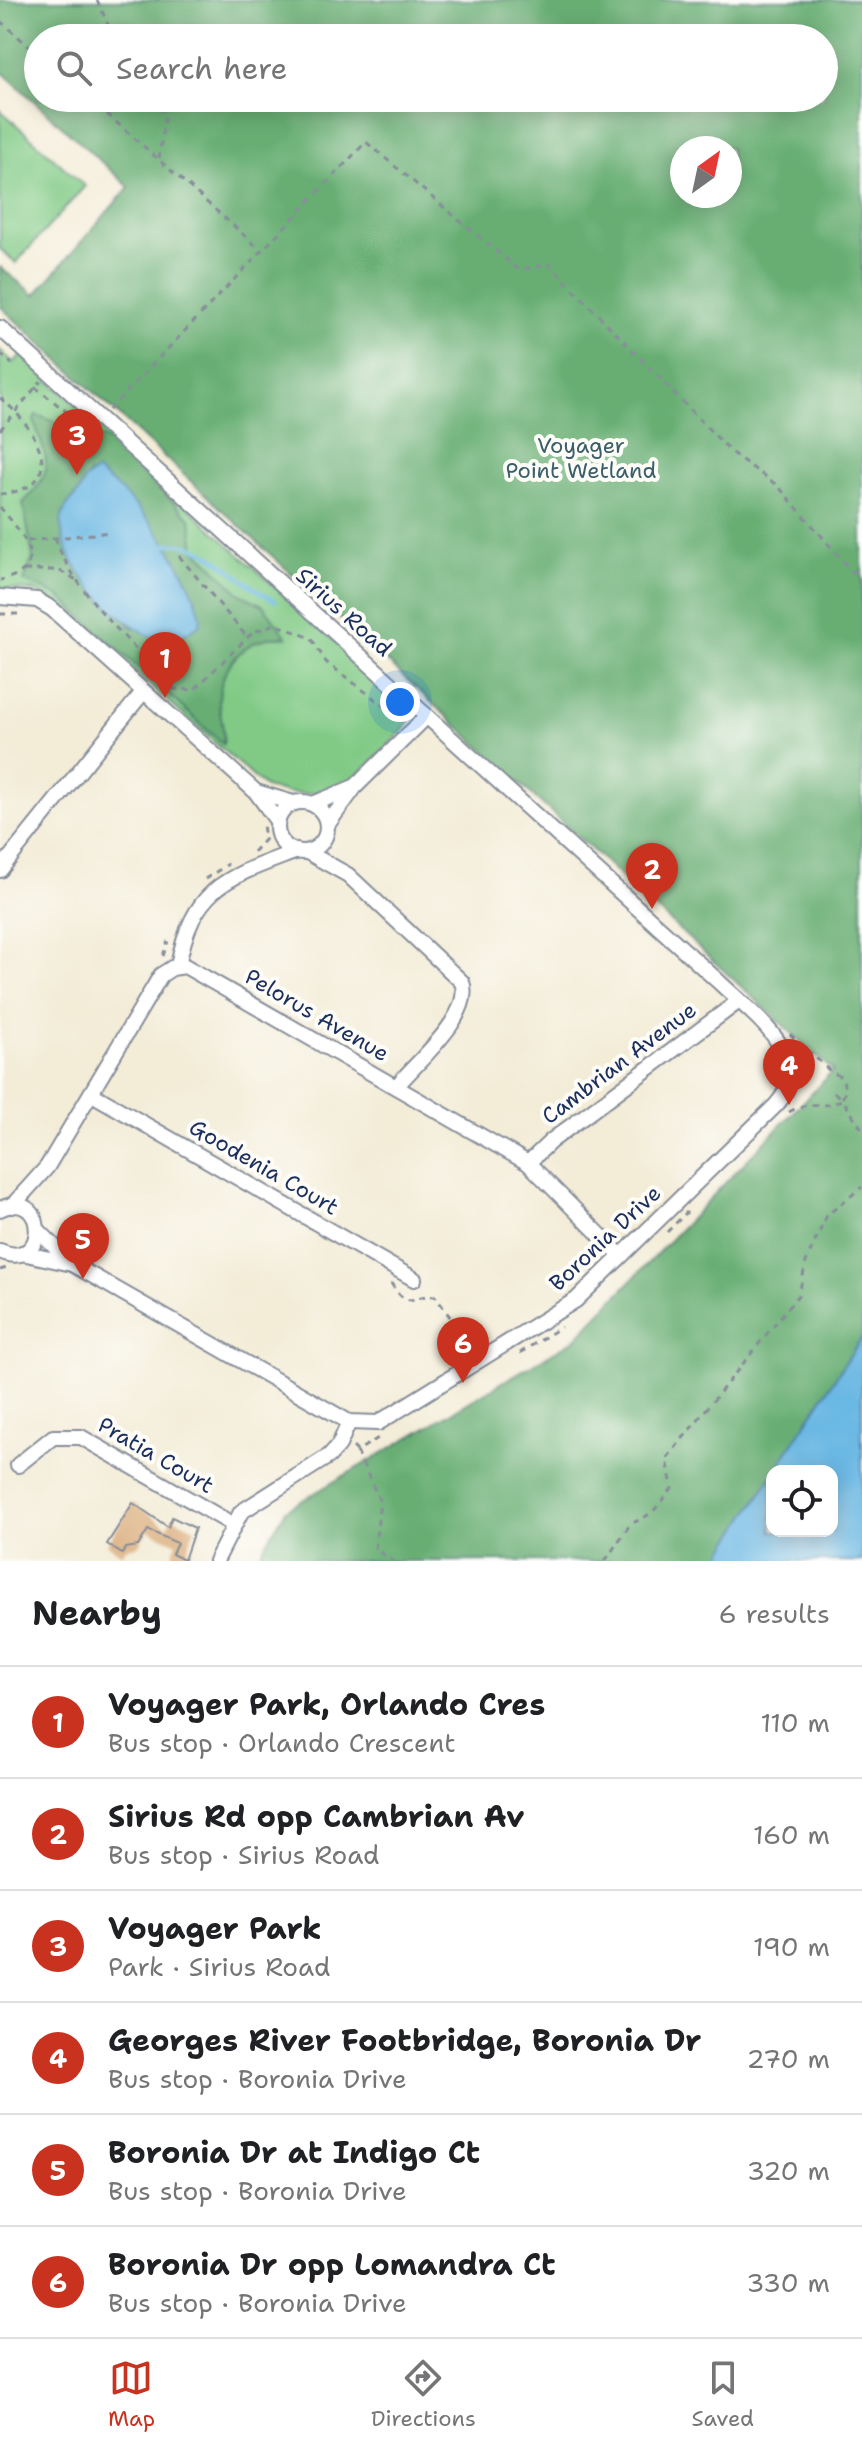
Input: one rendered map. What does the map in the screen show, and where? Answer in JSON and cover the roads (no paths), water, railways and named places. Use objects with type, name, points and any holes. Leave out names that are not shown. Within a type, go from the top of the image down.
[{"type":"street","name":"Sirius Road","points":[[0,328],[49,372],[92,421],[426,717],[739,1001],[782,1046],[791,1064]]},
{"type":"street","points":[[0,597],[45,604],[256,792],[286,846],[348,875],[457,974],[464,989],[458,1015],[396,1087]]},
{"type":"street","points":[[0,870],[143,692]]},
{"type":"street","points":[[10,1257],[32,1246],[37,1192],[47,1167],[161,975],[178,966],[183,941],[213,890],[226,879],[260,864],[302,852],[326,831],[355,787],[426,717]]},
{"type":"street","points":[[256,792],[293,803],[313,804],[355,787]]},
{"type":"street","points":[[260,864],[278,829],[282,811],[293,803]]},
{"type":"street","points":[[313,804],[321,811],[326,831],[348,875]]},
{"type":"street","name":"Pelorus Avenue","points":[[178,966],[193,969],[528,1163],[621,1256]]},
{"type":"street","name":"Cambrian Avenue","points":[[528,1163],[551,1141],[739,1001]]},
{"type":"street","name":"Boronia Drive","points":[[349,1422],[369,1425],[387,1419],[569,1305],[783,1097],[791,1082],[791,1064]]},
{"type":"street","name":"Goodenia Court","points":[[92,1094],[414,1279]]},
{"type":"street","points":[[4,1208],[47,1167]]},
{"type":"street","points":[[4,1208],[23,1207],[72,1264],[349,1422],[343,1437],[329,1456],[245,1508],[232,1524],[216,1561]]},
{"type":"street","points":[[10,1257],[72,1264]]},
{"type":"street","name":"Pratia Court","points":[[18,1465],[53,1437],[81,1437],[232,1524]]},
{"type":"water","points":[[96,471],[145,516],[185,575],[201,617],[200,624],[180,637],[164,642],[130,623],[95,592],[69,555],[63,536],[62,517],[84,480]]},
{"type":"water","points":[[862,1337],[862,1561],[717,1561],[766,1485],[766,1537],[838,1537],[838,1465],[779,1465]]},
{"type":"waterway","points":[[164,545],[194,547],[276,601]]},
{"type":"place","name":"Voyager Park","points":[[77,475]]},
{"type":"place","name":"Voyager Park, Orlando Cres","points":[[165,698]]},
{"type":"place","name":"Sirius Rd opp Cambrian Av","points":[[652,909]]},
{"type":"place","name":"Georges River Footbridge, Boronia Dr","points":[[789,1105]]},
{"type":"place","name":"Boronia Dr at Indigo Ct","points":[[83,1279]]},
{"type":"place","name":"Boronia Dr opp Lomandra Ct","points":[[463,1383]]},
{"type":"park label","name":"Voyager Point Wetland","points":[[581,458]]}]
